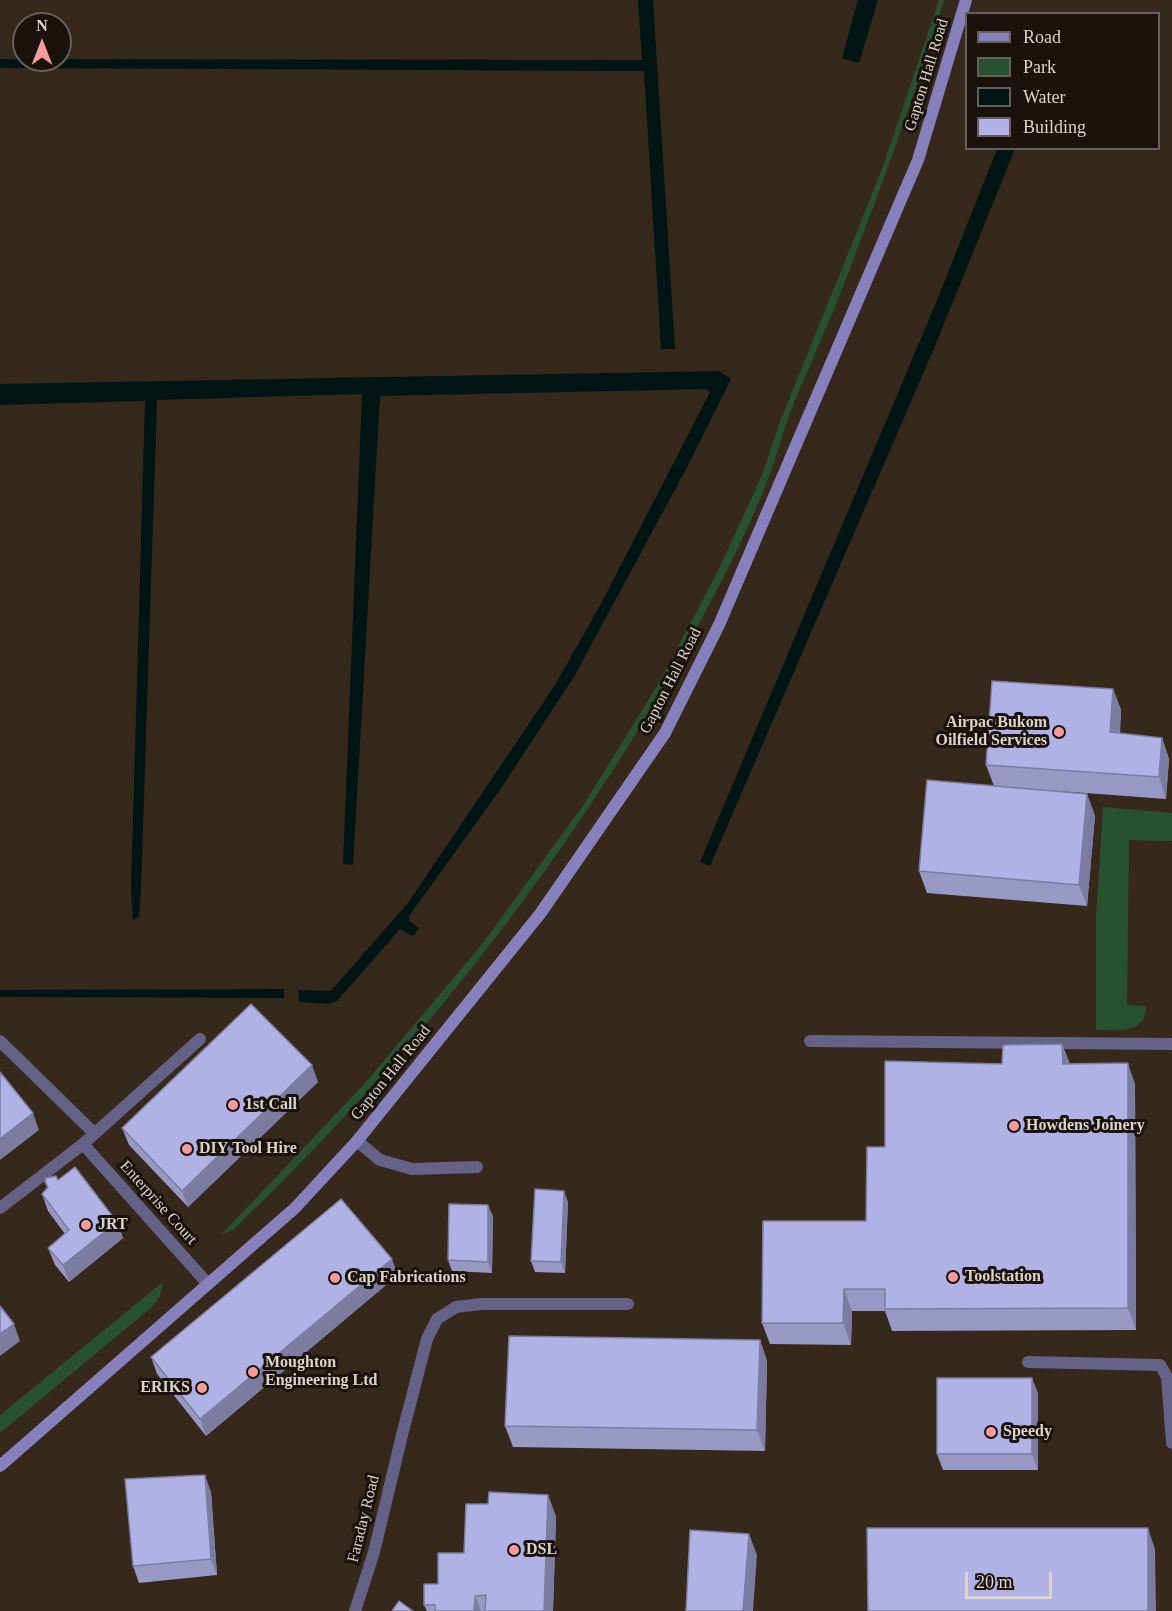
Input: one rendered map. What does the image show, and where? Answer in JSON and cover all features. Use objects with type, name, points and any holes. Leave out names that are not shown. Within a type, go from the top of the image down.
[{"type":"street","name":"Gapton Hall Road","points":[[0,1466],[295,1208],[357,1141],[540,914],[665,733],[719,625],[918,159],[966,0]]},
{"type":"street","points":[[0,1208],[83,1144],[200,1039]]},
{"type":"street","points":[[0,1041],[94,1133]]},
{"type":"street","points":[[810,1041],[1172,1044]]},
{"type":"street","points":[[357,1141],[380,1160],[412,1169],[477,1167]]},
{"type":"street","name":"Enterprise Court","points":[[83,1144],[208,1284]]},
{"type":"street","name":"Faraday Road","points":[[355,1611],[374,1552],[427,1339],[437,1319],[456,1307],[481,1304],[628,1304]]},
{"type":"street","points":[[1028,1362],[1160,1365],[1167,1377],[1172,1443]]},
{"type":"green space","points":[[939,0],[944,0],[898,140],[839,296],[790,413],[762,495],[713,597],[645,718],[595,798],[542,875],[426,1024],[365,1095],[300,1163],[234,1229],[221,1235],[366,1082],[483,943],[584,804],[657,686],[717,573],[762,475],[781,419],[881,172]]},
{"type":"green space","points":[[1103,807],[1172,813],[1172,841],[1129,840],[1127,1005],[1146,1006],[1141,1022],[1129,1029],[1121,1030],[1096,1030],[1096,917]]},
{"type":"green space","points":[[163,1282],[160,1296],[152,1307],[0,1433],[0,1415]]},
{"type":"water","points":[[638,0],[653,0],[675,349],[661,349],[644,71],[72,68],[72,59],[642,60]]},
{"type":"water","points":[[858,0],[878,0],[859,63],[842,58]]},
{"type":"water","points":[[0,59],[12,59],[12,68],[0,68]]},
{"type":"water","points":[[997,150],[1015,150],[935,346],[710,866],[700,862],[938,298]]},
{"type":"water","points":[[719,371],[731,379],[686,469],[575,675],[502,787],[409,916],[409,921],[419,928],[413,936],[400,929],[337,1001],[328,1004],[299,1002],[298,990],[331,991],[408,903],[555,685],[602,602],[710,392],[706,389],[380,396],[353,865],[343,864],[362,394],[157,400],[141,889],[139,917],[133,920],[131,889],[145,401],[0,405],[0,384]]},
{"type":"water","points":[[284,989],[284,998],[0,997],[0,990]]},
{"type":"building","name":"Airpac Bukom Oilfield Services","points":[[992,681],[1113,689],[1110,732],[1162,738],[1159,777],[986,765]]},
{"type":"building","points":[[927,780],[1087,794],[1079,885],[919,871]]},
{"type":"building","points":[[251,1004],[312,1065],[182,1191],[122,1128]]},
{"type":"building","points":[[1062,1044],[1063,1064],[1128,1063],[1128,1308],[885,1309],[885,1289],[844,1289],[843,1323],[762,1323],[763,1221],[866,1221],[867,1147],[885,1147],[885,1061],[1002,1064],[1003,1045]]},
{"type":"building","points":[[0,1072],[33,1113],[0,1139]]},
{"type":"building","name":"JRT","points":[[75,1167],[117,1222],[63,1265],[48,1248],[69,1230],[42,1194],[48,1187],[45,1182],[46,1178],[56,1176],[58,1180]]},
{"type":"building","points":[[535,1189],[564,1191],[561,1262],[531,1261]]},
{"type":"building","points":[[341,1199],[392,1259],[200,1419],[151,1357]]},
{"type":"building","points":[[449,1204],[488,1205],[488,1262],[448,1260]]},
{"type":"building","points":[[0,1306],[14,1324],[0,1334]]},
{"type":"building","points":[[509,1336],[760,1340],[757,1430],[505,1426]]},
{"type":"building","name":"Speedy","points":[[937,1378],[1032,1378],[1032,1454],[937,1454]]},
{"type":"building","points":[[205,1475],[211,1559],[133,1566],[125,1479]]},
{"type":"building","name":"DSL","points":[[489,1492],[548,1495],[544,1611],[485,1611],[486,1595],[475,1596],[474,1611],[435,1611],[435,1605],[424,1605],[424,1584],[438,1584],[438,1553],[464,1553],[466,1504],[488,1504]]},
{"type":"building","points":[[867,1528],[1148,1528],[1148,1611],[868,1611]]},
{"type":"building","points":[[690,1530],[749,1534],[743,1611],[686,1611]]},
{"type":"building","points":[[399,1601],[413,1611],[392,1611]]},
{"type":"place","name":"Airpac Bukom Oilfield Services","points":[[1059,732]]},
{"type":"place","name":"1st Call","points":[[233,1105]]},
{"type":"place","name":"Howdens Joinery","points":[[1014,1126]]},
{"type":"place","name":"DIY Tool Hire","points":[[187,1149]]},
{"type":"place","name":"JRT","points":[[86,1225]]},
{"type":"place","name":"Toolstation","points":[[953,1277]]},
{"type":"place","name":"Cap Fabrications","points":[[335,1278]]},
{"type":"place","name":"Moughton Engineering Ltd","points":[[253,1372]]},
{"type":"place","name":"ERIKS","points":[[202,1388]]},
{"type":"place","name":"Speedy","points":[[991,1432]]},
{"type":"place","name":"DSL","points":[[514,1550]]}]
